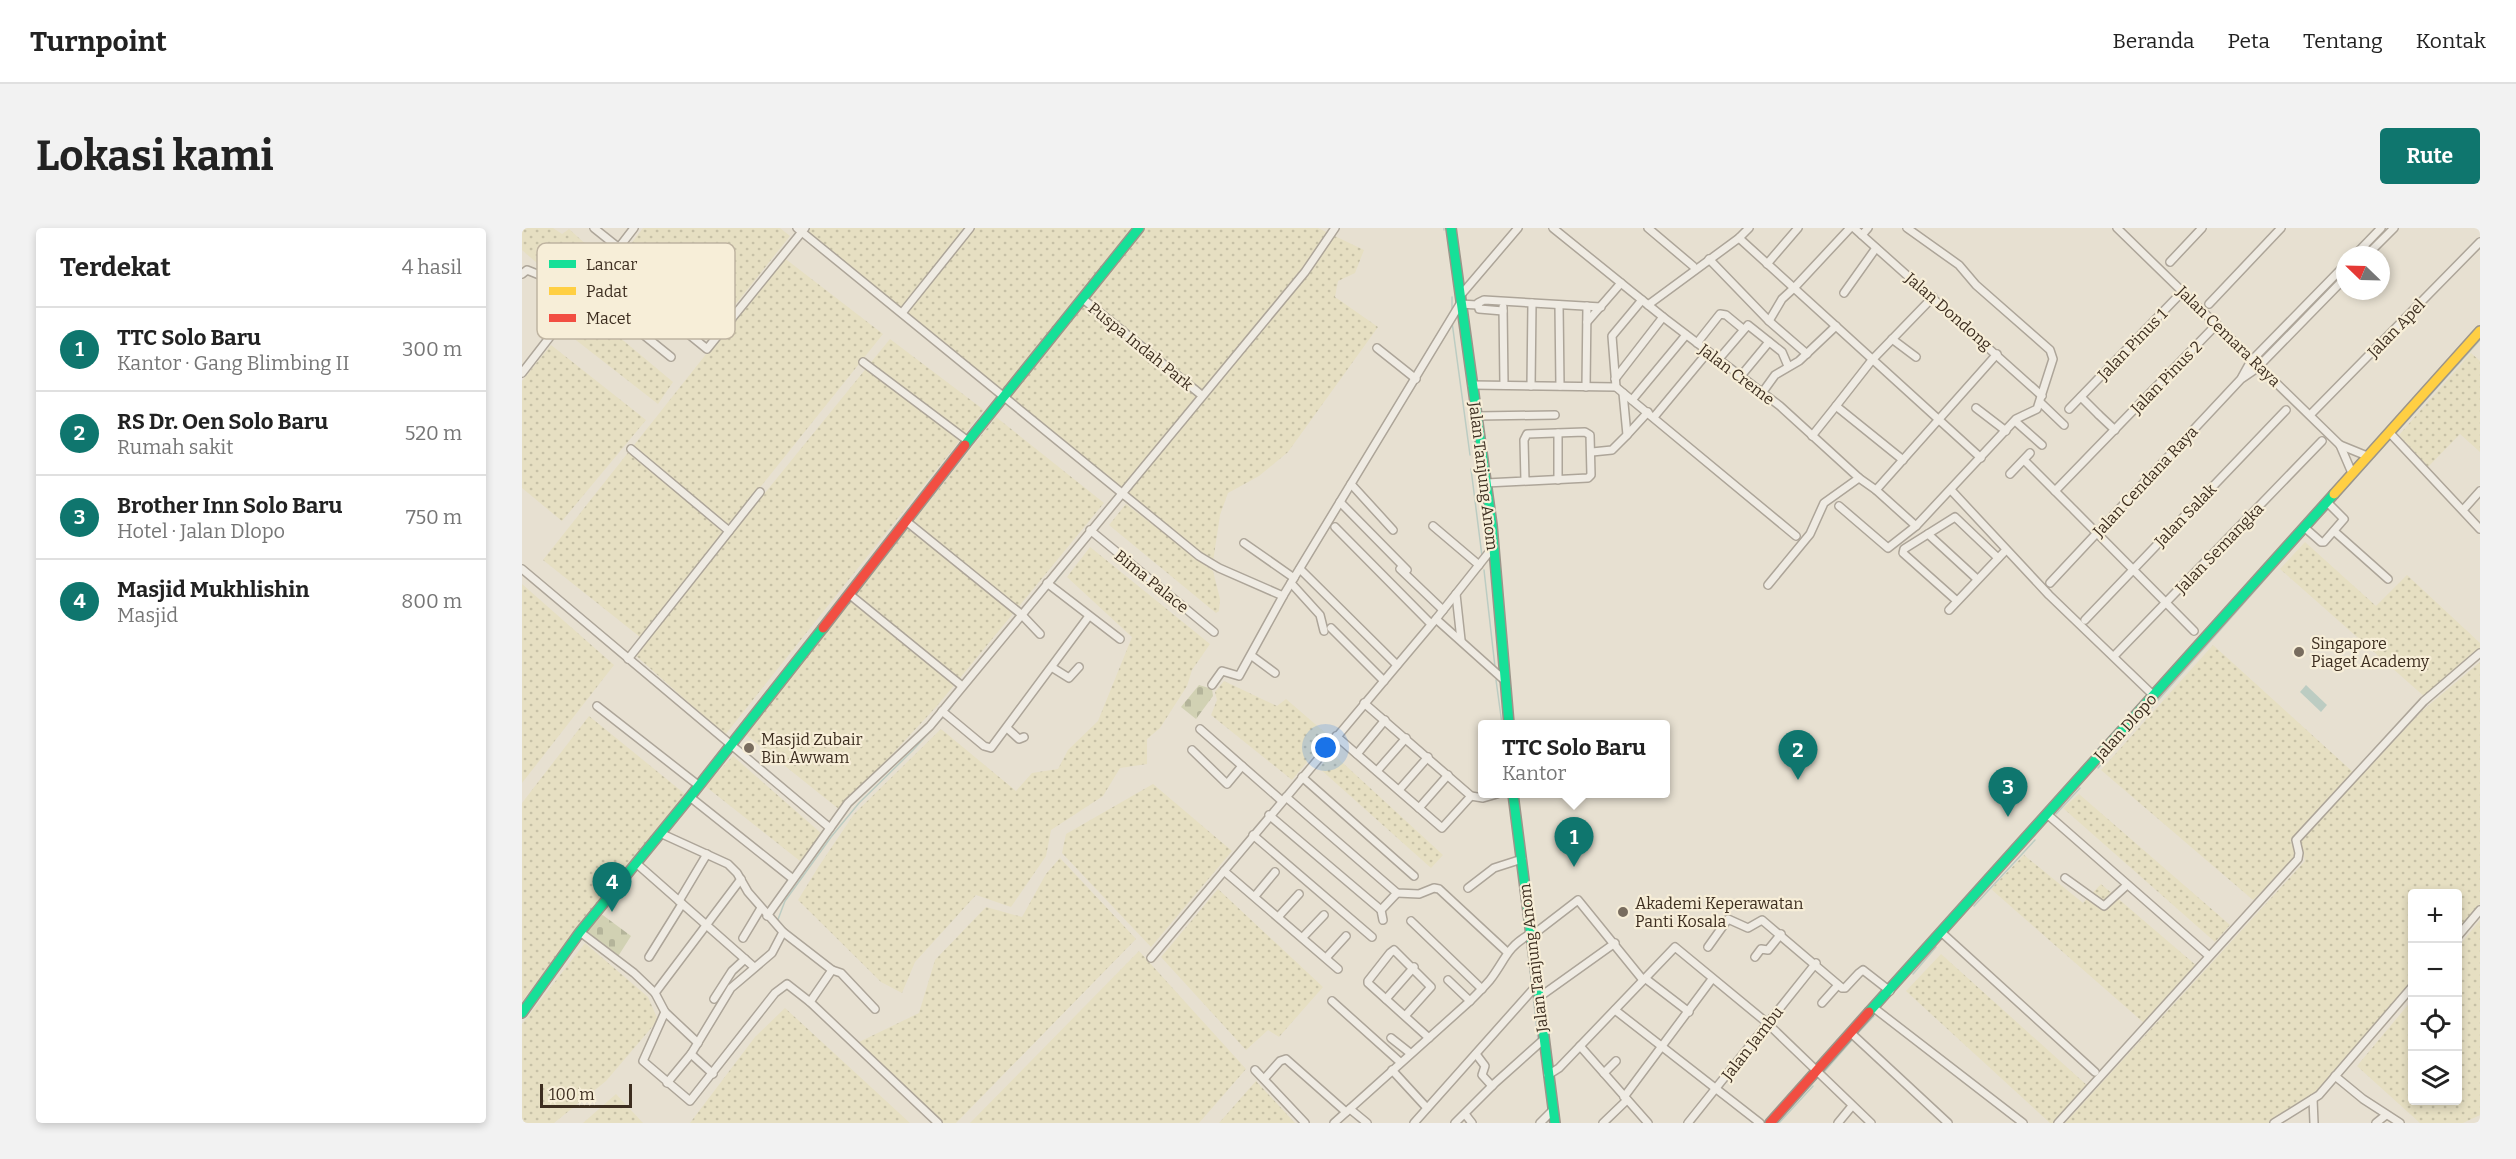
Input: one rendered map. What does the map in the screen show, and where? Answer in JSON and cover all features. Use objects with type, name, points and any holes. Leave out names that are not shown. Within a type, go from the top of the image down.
[{"type":"street","points":[[594,228],[613,243]]},
{"type":"street","points":[[622,243],[633,228]]},
{"type":"street","points":[[522,1013],[580,932],[690,797],[968,441],[1139,228]]},
{"type":"street","points":[[767,915],[848,803],[945,713],[962,686],[1305,272],[1335,228]]},
{"type":"street","name":"Jalan Tanjung Anom","points":[[1451,228],[1494,546],[1503,679],[1508,720]]},
{"type":"street","points":[[1212,685],[1222,671],[1239,676],[1292,580],[1416,379],[1460,300],[1518,228]]},
{"type":"street","name":"Jalan Creme","points":[[1553,228],[1663,317],[1780,406],[1916,526]]},
{"type":"street","points":[[1648,228],[1693,266]]},
{"type":"street","points":[[1749,228],[1710,259],[1645,302],[1612,336],[1615,383],[1623,393],[1796,536]]},
{"type":"street","points":[[1767,264],[1798,228]]},
{"type":"street","points":[[1769,321],[1782,299],[1852,228]]},
{"type":"street","name":"Jalan Dondong","points":[[1852,228],[1997,354],[2064,425]]},
{"type":"street","points":[[1862,235],[1868,228]]},
{"type":"street","points":[[1839,506],[1888,548],[1916,526],[1952,490],[2015,421],[2035,411],[2041,399],[2053,356],[2050,350],[1976,285],[1959,265],[1907,228]]},
{"type":"street","name":"Jalan Cemara Raya","points":[[2117,228],[2340,445]]},
{"type":"street","points":[[2170,262],[2202,228]]},
{"type":"street","points":[[2209,304],[2281,228]]},
{"type":"street","points":[[2364,246],[2381,228]]},
{"type":"street","points":[[2376,246],[2394,228]]},
{"type":"street","points":[[735,313],[801,229],[1120,493],[1208,562],[1283,596]]},
{"type":"street","points":[[902,313],[965,230]]},
{"type":"street","points":[[1739,238],[1981,458]]},
{"type":"street","name":"Jalan Apel","points":[[2312,413],[2480,242]]},
{"type":"street","points":[[1844,293],[1876,248]]},
{"type":"street","points":[[1710,259],[1769,321],[1807,354]]},
{"type":"street","name":"Jalan Cendana Raya","points":[[2241,379],[2253,358],[2336,274]]},
{"type":"street","points":[[1587,322],[1621,283]]},
{"type":"street","name":"Jalan Cendana Raya","points":[[2050,583],[2241,379],[2260,365],[2336,287]]},
{"type":"street","name":"Jalan Pinus 1","points":[[2069,409],[2183,291]]},
{"type":"street","points":[[1812,436],[1872,360],[1933,297]]},
{"type":"street","name":"Puspa Indah Park","points":[[1083,299],[1199,393]]},
{"type":"street","points":[[1460,300],[1477,305],[1483,310],[1503,311]]},
{"type":"street","points":[[1477,305],[1481,300],[1601,307]]},
{"type":"street","points":[[1502,301],[1504,385]]},
{"type":"street","points":[[1531,386],[1532,303]]},
{"type":"street","points":[[1559,305],[1560,386]]},
{"type":"street","points":[[1586,387],[1587,306]]},
{"type":"street","points":[[1697,343],[1720,314],[1726,315],[1743,329]]},
{"type":"street","points":[[1472,385],[1586,387],[1615,383],[1663,317]]},
{"type":"street","name":"Jalan Pinus 2","points":[[2055,491],[2217,324]]},
{"type":"street","points":[[1718,360],[1743,329],[1750,325],[1782,352],[1788,366]]},
{"type":"street","points":[[1762,393],[1775,375],[1807,354],[1836,326]]},
{"type":"street","name":"Jalan Dlopo","points":[[1770,1123],[1817,1069],[1854,1036],[1874,1008],[1941,932],[2049,817],[2153,695],[2330,505],[2352,473],[2392,434],[2480,331]]},
{"type":"street","points":[[1632,400],[1686,335]]},
{"type":"street","points":[[522,373],[549,339]]},
{"type":"street","points":[[649,339],[671,357]]},
{"type":"street","points":[[695,339],[707,349],[715,339]]},
{"type":"street","points":[[1892,339],[1916,357]]},
{"type":"street","points":[[1740,377],[1769,342]]},
{"type":"street","points":[[1377,348],[1416,379]]},
{"type":"street","points":[[1592,452],[1612,450],[1651,415],[1708,351]]},
{"type":"street","points":[[1876,490],[1997,354]]},
{"type":"street","points":[[863,362],[968,441]]},
{"type":"street","points":[[1623,393],[1627,435]]},
{"type":"street","points":[[2081,397],[2115,430]]},
{"type":"street","points":[[1836,406],[1903,460]]},
{"type":"street","points":[[1976,408],[2006,431]]},
{"type":"street","name":"Jalan Salak","points":[[2085,620],[2286,410]]},
{"type":"street","points":[[1477,416],[1555,415]]},
{"type":"street","points":[[2015,421],[2042,445]]},
{"type":"street","points":[[1486,483],[1558,480],[1590,477],[1591,437],[1588,433],[1530,434],[1524,440],[1525,481]]},
{"type":"street","points":[[1558,434],[1558,480]]},
{"type":"street","points":[[2392,434],[2480,529]]},
{"type":"street","name":"Jalan Semangka","points":[[2116,654],[2322,441]]},
{"type":"street","points":[[2340,445],[2367,456]]},
{"type":"street","points":[[2340,445],[2352,473]]},
{"type":"street","points":[[631,449],[729,531]]},
{"type":"street","points":[[2010,474],[2030,453]]},
{"type":"street","points":[[2024,460],[2194,631]]},
{"type":"street","points":[[1768,585],[1810,534],[1824,503],[1859,478]]},
{"type":"street","points":[[1350,484],[1393,530]]},
{"type":"street","points":[[1952,490],[2006,550],[2153,695]]},
{"type":"street","points":[[2463,510],[2480,491]]},
{"type":"street","points":[[628,659],[760,492]]},
{"type":"street","points":[[1340,502],[1443,610]]},
{"type":"street","points":[[2307,530],[2322,542],[2334,531],[2344,519],[2330,505]]},
{"type":"street","points":[[1957,601],[1903,552],[1952,517],[1998,558]]},
{"type":"street","points":[[906,521],[1021,614],[1040,634]]},
{"type":"street","points":[[1433,526],[1479,565]]},
{"type":"street","points":[[1335,527],[1434,621],[1461,640],[1503,679]]},
{"type":"street","name":"Bima Palace","points":[[1090,530],[1214,632]]},
{"type":"street","points":[[2334,531],[2388,579]]},
{"type":"street","points":[[1928,534],[1977,579]]},
{"type":"street","points":[[1244,543],[1292,580],[1320,615],[1327,629],[1384,681]]},
{"type":"street","points":[[1151,958],[1434,621],[1494,546]]},
{"type":"street","points":[[1949,610],[2006,550]]},
{"type":"street","points":[[522,569],[830,828]]},
{"type":"street","points":[[1300,569],[1397,665]]},
{"type":"street","points":[[1047,583],[1120,639]]},
{"type":"street","points":[[849,594],[962,686]]},
{"type":"street","points":[[1456,594],[1461,640]]},
{"type":"street","points":[[945,713],[989,749],[992,747],[1053,668],[1089,616]]},
{"type":"street","points":[[2058,1123],[2298,859],[2300,853],[2296,843],[2298,837],[2424,701],[2480,653]]},
{"type":"street","points":[[1252,656],[1275,673]]},
{"type":"street","points":[[1053,668],[1069,678],[1079,667]]},
{"type":"street","points":[[1364,703],[1472,796],[1478,797]]},
{"type":"street","points":[[597,706],[699,785]]},
{"type":"street","points":[[1356,754],[1385,720]]},
{"type":"street","points":[[1007,728],[1019,739],[1024,736]]},
{"type":"street","points":[[1200,729],[1397,893],[1419,894],[1434,888],[1439,890],[1507,952]]},
{"type":"street","points":[[1336,736],[1443,829],[1472,796]]},
{"type":"street","points":[[1377,771],[1406,738]]},
{"type":"street","points":[[1192,750],[1227,784],[1242,766]]},
{"type":"street","points":[[1399,790],[1428,757]]},
{"type":"street","points":[[1419,808],[1448,775]]},
{"type":"street","points":[[1302,777],[1414,876]]},
{"type":"street","points":[[690,797],[793,879]]},
{"type":"street","name":"Jalan Tanjung Anom","points":[[1514,798],[1555,1123]]},
{"type":"street","points":[[1269,815],[1381,910],[1383,920]]},
{"type":"street","points":[[2049,817],[2208,956]]},
{"type":"street","points":[[660,832],[676,842],[728,864],[741,879],[748,892],[783,932],[832,970],[841,974],[875,1009]]},
{"type":"street","points":[[1253,835],[1372,937]]},
{"type":"street","points":[[650,957],[706,854]]},
{"type":"street","points":[[1468,888],[1494,868],[1522,859]]},
{"type":"street","points":[[636,863],[754,967]]},
{"type":"street","points":[[1224,871],[1338,969]]},
{"type":"street","points":[[1255,896],[1275,872]]},
{"type":"street","points":[[2065,878],[2104,906],[2127,885]]},
{"type":"street","points":[[656,993],[741,879]]},
{"type":"street","points":[[1381,910],[1397,893]]},
{"type":"street","points":[[1279,916],[1299,894]]},
{"type":"street","points":[[1334,1123],[1482,989],[1514,944],[1530,936],[1578,900],[1645,979],[1689,1012]]},
{"type":"street","points":[[743,938],[761,908]]},
{"type":"street","points":[[2462,930],[2480,910]]},
{"type":"street","points":[[1303,937],[1324,915]]},
{"type":"street","points":[[1708,947],[1730,919],[1748,928],[1762,920],[1838,985],[1845,988],[1863,970],[1890,991]]},
{"type":"street","points":[[1411,921],[1482,989]]},
{"type":"street","points":[[580,932],[656,993],[665,1012],[698,1043]]},
{"type":"street","points":[[667,1083],[691,1054],[731,988],[772,953],[783,932]]},
{"type":"street","points":[[1941,932],[2095,1072]]},
{"type":"street","points":[[1755,957],[1761,949],[1768,950],[1781,934]]},
{"type":"street","points":[[1326,958],[1346,936]]},
{"type":"street","points":[[1538,998],[1615,943]]},
{"type":"street","points":[[1548,1075],[1559,1068],[1675,947],[1766,1022],[1871,1123]]},
{"type":"street","points":[[1405,1016],[1431,989],[1414,967],[1396,951],[1390,953],[1368,980],[1386,999],[1429,1038]]},
{"type":"street","points":[[714,999],[732,971],[745,959]]},
{"type":"street","name":"Jalan Jambu","points":[[1688,1123],[1815,963]]},
{"type":"street","points":[[1386,999],[1414,967]]},
{"type":"street","points":[[810,1002],[832,970]]},
{"type":"street","points":[[1603,1123],[1626,1099],[1712,979]]},
{"type":"street","points":[[1448,980],[1470,1000]]},
{"type":"street","points":[[665,1012],[642,1060],[645,1065],[691,1101],[783,986],[790,985],[938,1123]]},
{"type":"street","points":[[1822,1003],[1838,985]]},
{"type":"street","points":[[1414,1123],[1536,986]]},
{"type":"street","points":[[2274,1123],[2313,1099],[2408,992]]},
{"type":"street","points":[[1332,1001],[1400,1062]]},
{"type":"street","points":[[1874,1008],[2023,1123]]},
{"type":"street","points":[[1615,1010],[1760,1123]]},
{"type":"street","points":[[1854,1036],[1948,1123]]},
{"type":"street","points":[[1391,1038],[1410,1053]]},
{"type":"street","points":[[1455,1123],[1543,1040]]},
{"type":"street","points":[[1580,1046],[1648,1123]]},
{"type":"street","points":[[691,1054],[713,1074]]},
{"type":"street","points":[[1476,1054],[1485,1065],[1482,1075],[1492,1086]]},
{"type":"street","points":[[1264,1079],[1280,1061],[1286,1059],[1367,1123]]},
{"type":"street","points":[[1604,1073],[1616,1061]]},
{"type":"street","points":[[1255,1070],[1305,1123]]},
{"type":"street","points":[[1392,1070],[1427,1108]]},
{"type":"street","points":[[2335,1076],[2400,1123]]},
{"type":"street","points":[[1809,1079],[1828,1084]]},
{"type":"street","points":[[2313,1099],[2314,1123]]},
{"type":"street","points":[[1838,1123],[1852,1106]]},
{"type":"street","points":[[1540,1123],[1553,1110]]},
{"type":"street","points":[[1465,1114],[1472,1123]]},
{"type":"street","points":[[2376,1123],[2386,1115]]},
{"type":"shaded area","points":[[522,228],[553,228],[562,234],[569,229],[584,243],[537,243],[537,263],[522,250]]},
{"type":"shaded area","points":[[643,228],[780,228],[790,236],[735,305],[735,243],[632,243]]},
{"type":"shaded area","points":[[799,228],[1318,228],[1364,250],[1355,273],[1338,281],[1335,297],[1378,327],[1288,452],[1259,476],[1228,493],[1220,515],[1213,562]]},
{"type":"shaded area","points":[[783,257],[883,334],[640,637],[543,560],[718,339],[735,339],[735,318]]},
{"type":"shaded area","points":[[575,339],[622,339],[673,382],[658,404]]},
{"type":"shaded area","points":[[890,339],[984,410],[725,735],[634,654]]},
{"type":"shaded area","points":[[551,345],[646,420],[562,521],[522,488],[522,381]]},
{"type":"shaded area","points":[[2471,353],[2480,361],[2480,452],[2460,434],[2428,467],[2399,435]]},
{"type":"shaded area","points":[[996,417],[1104,503],[937,706],[840,810],[745,734]]},
{"type":"shaded area","points":[[1126,504],[1213,571],[1220,599],[1219,611],[1216,613],[1109,525]]},
{"type":"shaded area","points":[[2305,542],[2376,606],[2407,575],[2480,643],[2480,652],[2426,698],[2280,569]]},
{"type":"shaded area","points":[[1090,547],[1210,644],[1192,670],[1187,686],[1160,728],[1147,739],[1147,764],[1120,768],[1103,796],[1051,830],[1046,856],[1011,907],[976,895],[915,962],[902,993],[881,982],[798,900],[854,814],[941,729],[1016,791],[1032,773],[1058,769],[1068,750],[1098,721],[1132,637],[1067,577]]},
{"type":"shaded area","points":[[522,584],[614,665],[522,783]]},
{"type":"shaded area","points":[[2213,645],[2354,773],[2291,841],[2297,858],[2253,900],[2101,770]]},
{"type":"shaded area","points":[[2480,662],[2480,904],[2462,925],[2462,889],[2408,889],[2408,988],[2313,1100],[2276,1123],[2065,1123],[2305,861],[2300,841],[2423,710]]},
{"type":"shaded area","points":[[1224,681],[1277,706],[1286,699],[1329,736],[1292,780],[1211,715],[1217,700],[1215,692]]},
{"type":"shaded area","points":[[2306,685],[2327,705],[2321,712],[2300,692]]},
{"type":"shaded area","points":[[589,716],[685,794],[522,1001],[522,803]]},
{"type":"shaded area","points":[[1332,753],[1443,855],[1431,868],[1319,768]]},
{"type":"shaded area","points":[[733,756],[822,834],[800,861],[705,786]]},
{"type":"shaded area","points":[[1153,784],[1232,851],[1151,947],[1062,853],[1066,834]]},
{"type":"shaded area","points":[[2079,794],[2230,925],[2215,942],[2063,808]]},
{"type":"shaded area","points":[[2024,855],[2083,903],[2101,884],[2198,967],[2144,1023],[1991,889]]},
{"type":"shaded area","points":[[1060,858],[1136,939],[956,1123],[942,1123],[857,1043],[919,1013],[935,960],[986,907],[1022,917],[1046,874]]},
{"type":"shaded area","points":[[1218,889],[1323,987],[1279,1037],[1268,1030],[1246,1050],[1161,957]]},
{"type":"shaded area","points":[[2480,920],[2480,1115],[2463,1123],[2420,1123],[2357,1066],[2408,1005],[2408,1105],[2462,1105],[2462,942]]},
{"type":"shaded area","points":[[585,943],[648,997],[658,1020],[606,1081],[554,1123],[522,1123],[522,1024]]},
{"type":"shaded area","points":[[1139,951],[1246,1069],[1199,1123],[970,1123]]},
{"type":"shaded area","points":[[1941,954],[2090,1088],[2057,1123],[2050,1123],[1906,991]]},
{"type":"shaded area","points":[[785,1008],[910,1123],[690,1123],[755,1037]]},
{"type":"shaded area","points":[[1256,1081],[1295,1123],[1219,1123]]},
{"type":"shaded area","points":[[616,1094],[643,1123],[583,1123]]},
{"type":"green space","points":[[1199,685],[1212,689],[1213,696],[1196,719],[1181,707]]},
{"type":"green space","points":[[600,913],[631,936],[617,958],[584,933]]},
{"type":"waterway","points":[[1152,462],[1298,286]]},
{"type":"waterway","points":[[1452,297],[1452,311]]},
{"type":"waterway","points":[[1452,322],[1470,455]]},
{"type":"waterway","points":[[2395,434],[2480,340]]},
{"type":"waterway","points":[[2333,503],[2392,437]]},
{"type":"waterway","points":[[1471,469],[1482,556]]},
{"type":"waterway","points":[[2309,529],[2328,509]]},
{"type":"waterway","points":[[2098,768],[2306,533]]},
{"type":"waterway","points":[[1054,583],[1087,542]]},
{"type":"waterway","points":[[1484,570],[1495,667]]},
{"type":"waterway","points":[[1041,597],[1048,589]]},
{"type":"waterway","points":[[1496,680],[1501,720]]},
{"type":"waterway","points":[[948,712],[959,696]]},
{"type":"waterway","points":[[777,922],[785,901],[831,837],[859,803],[945,715]]},
{"type":"waterway","points":[[2056,814],[2080,788]]},
{"type":"waterway","points":[[1974,906],[2035,840]]},
{"type":"waterway","points":[[1522,902],[1526,933]]},
{"type":"waterway","points":[[1527,942],[1532,987]]},
{"type":"waterway","points":[[1913,974],[1936,947]]},
{"type":"waterway","points":[[1533,996],[1538,1039]]},
{"type":"waterway","points":[[1857,1034],[1874,1016]]},
{"type":"waterway","points":[[1824,1072],[1852,1040]]},
{"type":"waterway","points":[[1779,1123],[1813,1086]]},
{"type":"traffic: fast","points":[[965,445],[1139,228]]},
{"type":"traffic: fast","points":[[1451,228],[1492,525],[1509,720]]},
{"type":"traffic: fast","points":[[1869,1012],[2334,494]]},
{"type":"traffic: fast","points":[[522,1013],[580,932],[823,628]]},
{"type":"traffic: fast","points":[[1514,798],[1555,1123]]},
{"type":"traffic: slow","points":[[2334,494],[2480,331]]},
{"type":"traffic: jam","points":[[823,628],[965,445]]},
{"type":"traffic: jam","points":[[1770,1123],[1869,1012]]},
{"type":"place","name":"Singapore Piaget Academy","points":[[2299,652]]},
{"type":"place","name":"Masjid Zubair Bin Awwam","points":[[749,748]]},
{"type":"place","name":"RS Dr. Oen Solo Baru","points":[[1798,780]]},
{"type":"place","name":"Brother Inn Solo Baru","points":[[2008,817]]},
{"type":"place","name":"TTC Solo Baru","points":[[1574,867]]},
{"type":"place","name":"Masjid Mukhlishin","points":[[612,912]]},
{"type":"place","name":"Akademi Keperawatan Panti Kosala","points":[[1623,912]]}]
